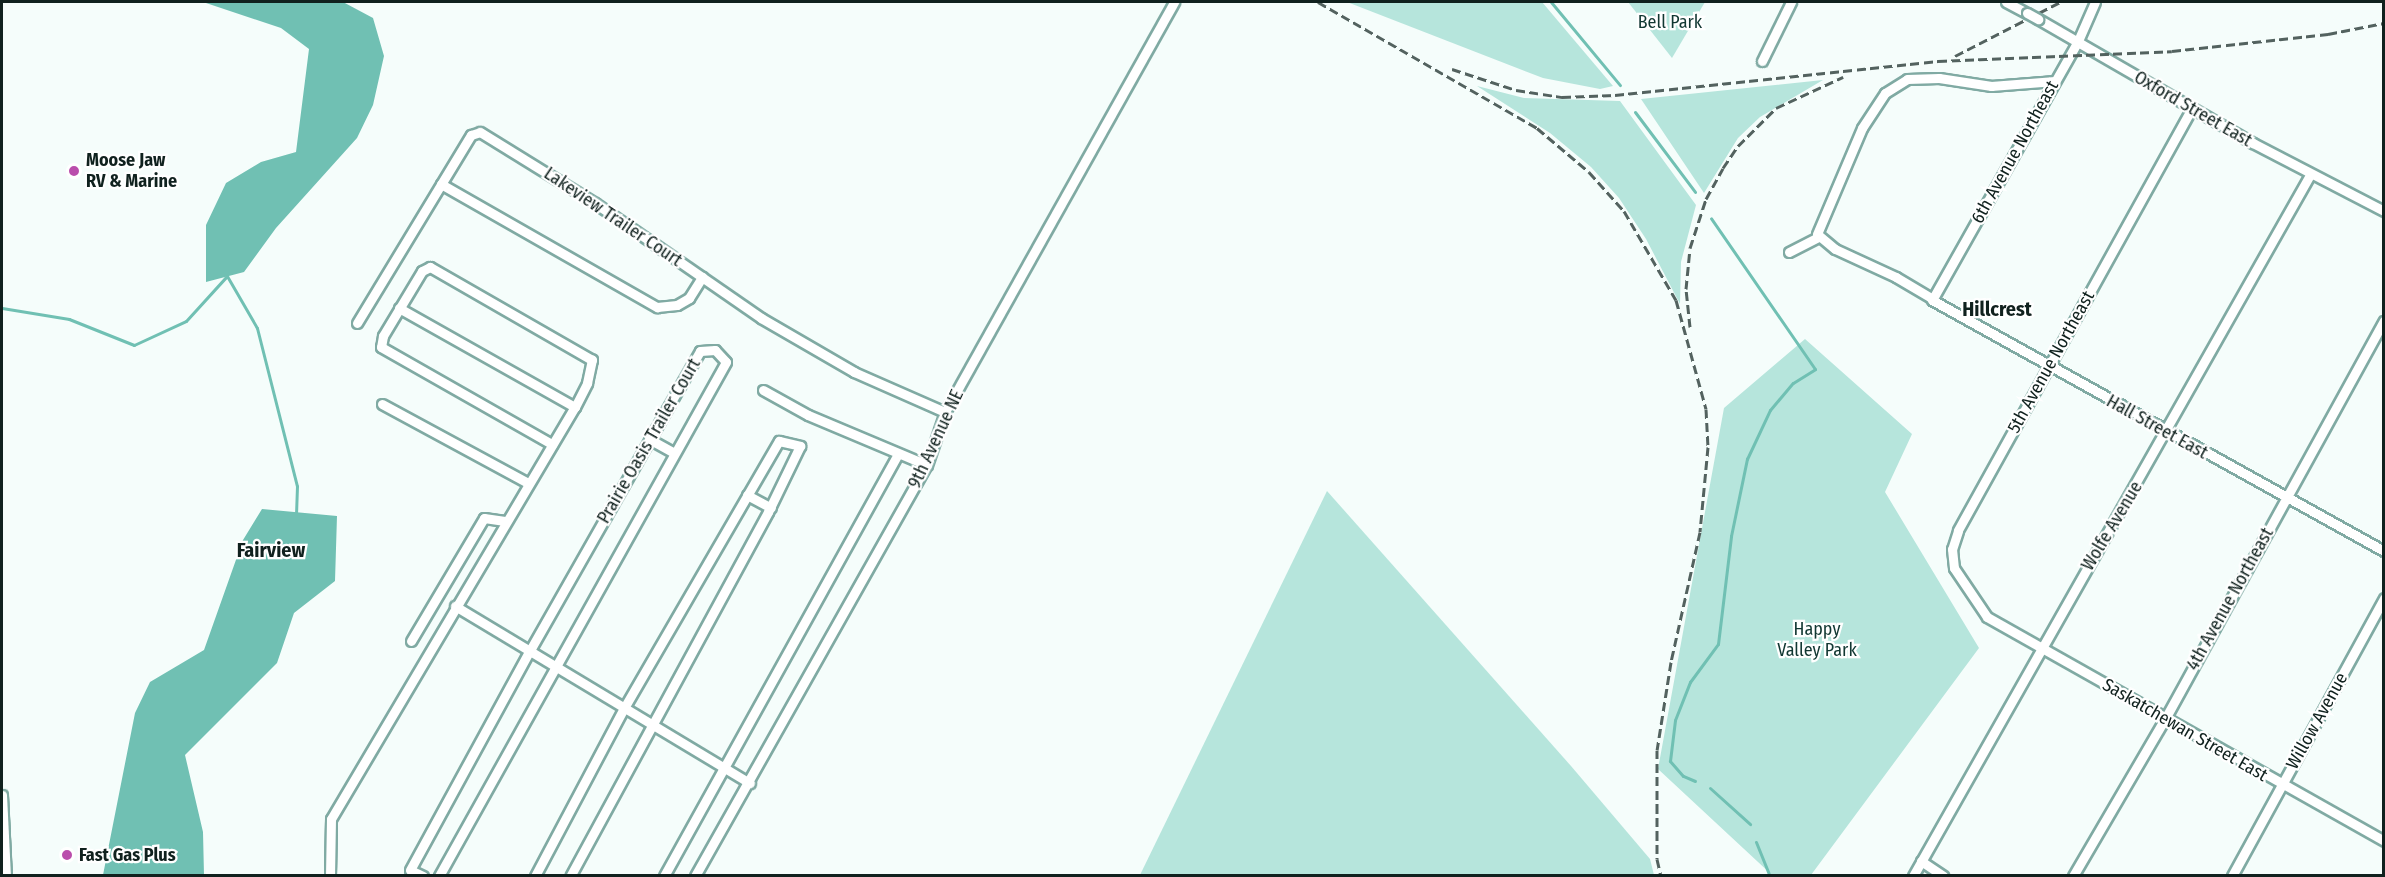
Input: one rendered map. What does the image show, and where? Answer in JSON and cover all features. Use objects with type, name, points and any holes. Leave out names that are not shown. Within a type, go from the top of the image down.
[{"type":"street","name":"9th Avenue NE","points":[[695,876],[750,783],[927,465],[945,412],[1174,2]]},
{"type":"street","points":[[1761,62],[1791,2]]},
{"type":"street","name":"Oxford Street East","points":[[2006,2],[2078,40],[2310,175],[2384,211]]},
{"type":"street","name":"6th Avenue Northeast","points":[[1932,300],[2078,40],[2095,2]]},
{"type":"street","points":[[1789,252],[1819,237],[1818,228],[1839,188],[1856,138],[1895,85],[1907,79],[1930,78],[1992,86],[2055,81]]},
{"type":"street","name":"5th Avenue Northeast","points":[[1987,617],[1954,568],[1952,549],[1958,531],[2192,108]]},
{"type":"street","name":"Lakeview Trailer Court","points":[[357,323],[471,135],[480,132],[595,203],[761,318],[854,372],[945,412]]},
{"type":"street","name":"Wolfe Avenue","points":[[1913,876],[2039,647],[2167,432],[2310,175]]},
{"type":"street","points":[[441,184],[657,307],[676,305],[689,298],[702,277]]},
{"type":"street","name":"Hall Street East","points":[[1819,237],[1834,249],[1932,300],[2384,551]]},
{"type":"street","points":[[330,876],[331,819],[575,406],[587,383],[592,360],[573,346],[430,267],[422,271],[399,308],[381,346],[552,444]]},
{"type":"street","points":[[399,308],[575,406]]},
{"type":"street","name":"4th Avenue Northeast","points":[[2073,876],[2166,717],[2384,321]]},
{"type":"street","name":"Prairie Oasis Trailer Court","points":[[423,876],[410,870],[529,652],[700,351],[715,350],[726,362],[439,876]]},
{"type":"street","points":[[763,390],[808,415],[927,465]]},
{"type":"street","points":[[382,404],[528,483]]},
{"type":"street","points":[[649,439],[674,453]]},
{"type":"street","points":[[536,876],[624,708],[779,441],[800,446],[771,508],[570,876]]},
{"type":"street","points":[[664,876],[898,454]]},
{"type":"street","points":[[747,495],[771,508]]},
{"type":"street","points":[[411,641],[484,518],[505,521]]},
{"type":"street","name":"Willow Avenue","points":[[2232,876],[2384,598]]},
{"type":"street","points":[[455,606],[651,726],[750,783]]},
{"type":"street","name":"Saskatchewan Street East","points":[[1987,617],[2166,717],[2281,786],[2384,841]]},
{"type":"street","points":[[2,795],[6,876]]},
{"type":"street","points":[[1921,861],[1943,876]]},
{"type":"green space","points":[[1347,2],[1542,2],[1613,86],[1600,89],[1543,78]]},
{"type":"green space","name":"Bell Park","points":[[1628,2],[1705,2],[1672,58]]},
{"type":"green space","points":[[1823,80],[1760,117],[1738,138],[1704,193],[1641,99]]},
{"type":"green space","points":[[1477,86],[1524,98],[1620,101],[1696,205],[1681,262],[1680,304],[1646,239],[1619,198],[1591,167],[1550,133]]},
{"type":"green space","name":"Happy Valley Park","points":[[1805,339],[1912,434],[1885,492],[1979,648],[1811,875],[1772,875],[1658,769],[1724,408]]},
{"type":"green space","points":[[1327,491],[1571,766],[1650,859],[1654,875],[1140,875]]},
{"type":"shaded area","points":[[203,2],[343,2],[373,18],[384,56],[373,105],[357,138],[276,228],[244,272],[206,282],[206,225],[226,183],[261,162],[296,152],[309,49],[281,28]]},
{"type":"shaded area","points":[[262,509],[337,516],[335,581],[294,613],[277,663],[185,755],[203,832],[204,875],[103,875],[135,713],[150,682],[204,650],[243,540]]},
{"type":"waterway","points":[[1551,2],[1620,85]]},
{"type":"waterway","points":[[1635,112],[1695,192]]},
{"type":"waterway","points":[[1695,781],[1683,776],[1670,761],[1675,720],[1690,682],[1718,644],[1731,536],[1747,459],[1770,410],[1793,383],[1815,369],[1711,218]]},
{"type":"waterway","points":[[2,308],[69,319],[134,345],[186,321],[227,276],[257,328],[297,486],[296,512]]},
{"type":"waterway","points":[[1710,788],[1750,824]]},
{"type":"waterway","points":[[1756,842],[1770,876]]},
{"type":"railway","points":[[1318,2],[1537,128],[1589,172],[1624,211],[1676,300],[1706,409],[1708,447],[1700,532],[1671,662],[1657,750],[1657,859],[1661,876]]},
{"type":"railway","points":[[1955,56],[2060,2]]},
{"type":"railway","points":[[1452,69],[1516,90],[1562,97],[1615,95],[1938,61],[2172,51],[2328,34],[2384,23]]},
{"type":"railway","points":[[1690,327],[1686,289],[1690,248],[1706,199],[1723,168],[1738,146],[1776,108],[1843,77]]},
{"type":"place","name":"Moose Jaw RV & Marine","points":[[74,171]]},
{"type":"place","name":"Fast Gas Plus","points":[[67,855]]},
{"type":"district","name":"Hillcrest","points":[[1997,309]]},
{"type":"district","name":"Fairview","points":[[271,550]]}]
